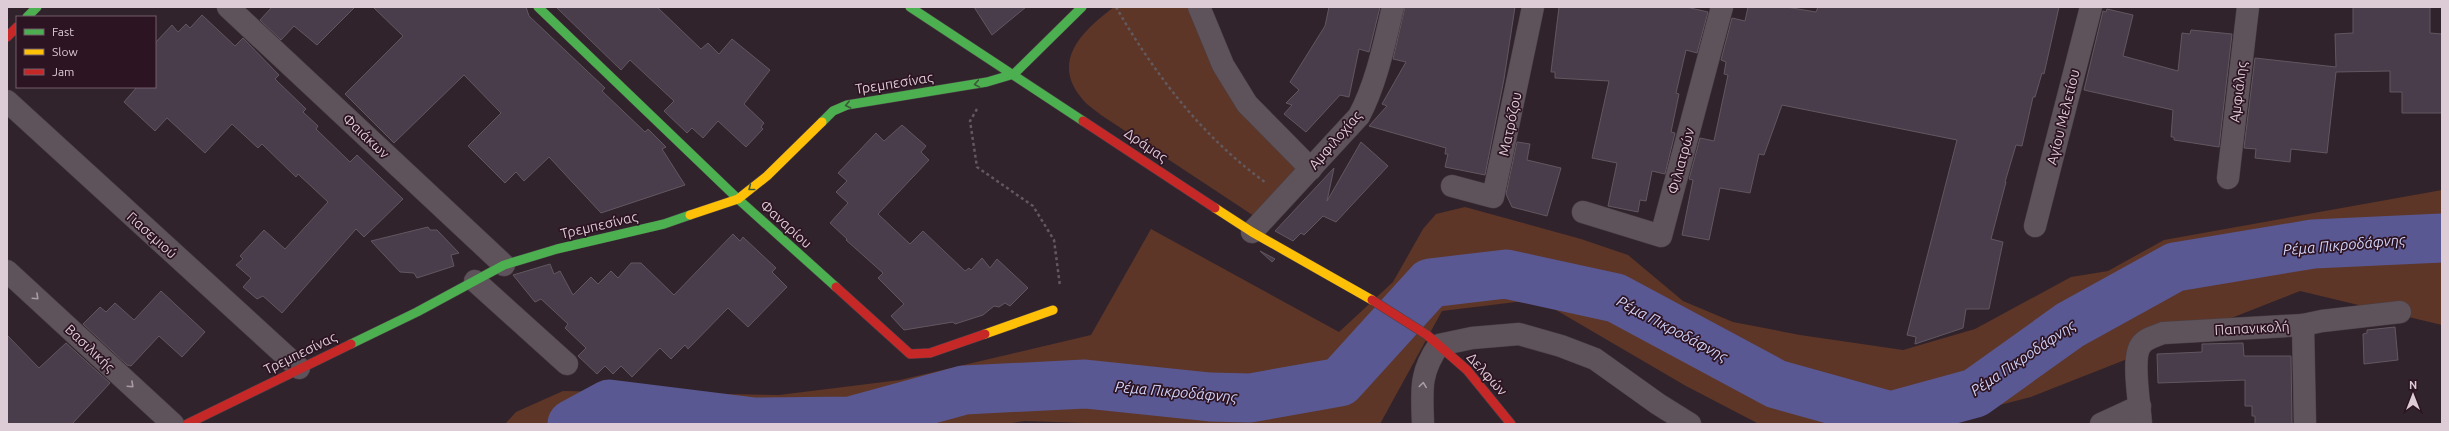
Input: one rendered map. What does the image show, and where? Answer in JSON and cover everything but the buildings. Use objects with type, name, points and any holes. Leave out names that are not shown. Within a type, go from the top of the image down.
[{"type":"street","points":[[28,16],[37,7]]},
{"type":"street","name":"Φαιάκων","points":[[228,7],[504,265]]},
{"type":"street","name":"Φαναρίου","points":[[538,7],[738,199],[910,354],[930,353],[1053,310]]},
{"type":"street","name":"Δράμας","points":[[910,7],[1252,232],[1371,299]]},
{"type":"street","points":[[1014,74],[1082,7]]},
{"type":"street","points":[[1199,7],[1223,65],[1247,104],[1311,169]]},
{"type":"street","name":"Αμφιλοχίας","points":[[1252,232],[1287,197],[1359,116],[1367,100],[1393,7]]},
{"type":"street","name":"Ματρόζου","points":[[1452,186],[1494,197],[1533,7]]},
{"type":"street","name":"Φιλιατρών","points":[[1583,212],[1661,236],[1722,7]]},
{"type":"street","name":"Αγίου Μελετίου","points":[[2035,226],[2091,7]]},
{"type":"street","name":"Αμφιάλης","points":[[2228,178],[2248,7]]},
{"type":"street","points":[[7,37],[16,28]]},
{"type":"street","name":"Τρεμπεσίνας","points":[[200,421],[299,368],[416,312],[504,265],[557,249],[664,224],[738,199],[767,176],[833,110],[847,105],[972,85],[1014,74]]},
{"type":"street","name":"Γιασεμιού","points":[[7,101],[299,368]]},
{"type":"street","name":"Βασιλικής","points":[[7,271],[174,424]]},
{"type":"street","points":[[475,281],[567,364]]},
{"type":"street","name":"Δελφών","points":[[1371,299],[1433,340],[1467,370],[1511,424]]},
{"type":"street","points":[[2303,326],[2322,321],[2400,312]]},
{"type":"street","name":"Παπανικολή","points":[[2140,415],[2136,355],[2142,344],[2163,333],[2303,326],[2305,424]]},
{"type":"street","points":[[1423,424],[1422,388],[1433,340],[1519,334],[1561,346],[1595,359],[1658,404],[1690,424]]},
{"type":"street","points":[[2101,424],[2140,415]]},
{"type":"path","points":[[1116,7],[1150,61],[1173,92],[1205,130],[1239,164],[1287,197]]},
{"type":"path","points":[[972,85],[978,107],[970,121],[977,167],[1033,206],[1054,240],[1061,297],[1053,310]]},
{"type":"shaded area","points":[[1114,7],[1190,7],[1299,165],[1254,216],[1101,115],[1082,99],[1072,82],[1069,70],[1070,57],[1075,46],[1083,35],[1092,25]]},
{"type":"shaded area","points":[[2442,190],[2442,325],[2300,291],[2031,397],[1925,424],[1759,424],[1686,386],[1544,303],[1516,302],[1442,311],[1380,424],[1113,424],[1025,421],[1005,424],[505,424],[516,412],[563,391],[779,395],[900,380],[1091,335],[1151,229],[1339,332],[1393,282],[1423,229],[1436,214],[1465,207],[1581,239],[1628,255],[1683,301],[1733,322],[1800,335],[1903,350],[1975,329],[2071,277],[2108,271],[2164,240]]},
{"type":"waterway","name":"Ρέμα Πικροδάφνης","points":[[572,424],[609,404],[754,422],[851,421],[964,390],[1085,384],[1210,397],[1250,398],[1340,382],[1430,283],[1506,274],[1616,298],[1776,384],[1891,416],[1975,393],[2070,325],[2175,267],[2313,244],[2442,238]]},
{"type":"traffic: fast","points":[[28,16],[37,7]]},
{"type":"traffic: fast","points":[[538,7],[738,199],[836,287]]},
{"type":"traffic: fast","points":[[910,7],[1083,121]]},
{"type":"traffic: fast","points":[[822,122],[833,111],[847,105],[987,82],[1014,74],[1082,7]]},
{"type":"traffic: fast","points":[[351,344],[417,312],[504,265],[557,249],[664,224],[690,215]]},
{"type":"traffic: slow","points":[[690,215],[738,199],[767,176],[822,122]]},
{"type":"traffic: slow","points":[[1215,208],[1252,232],[1372,300]]},
{"type":"traffic: slow","points":[[985,334],[1053,310]]},
{"type":"traffic: jam","points":[[7,37],[16,28]]},
{"type":"traffic: jam","points":[[1083,121],[1215,208]]},
{"type":"traffic: jam","points":[[836,287],[910,354],[930,353],[985,334]]},
{"type":"traffic: jam","points":[[1372,300],[1427,335],[1467,370],[1511,424]]},
{"type":"traffic: jam","points":[[187,424],[351,344]]}]
